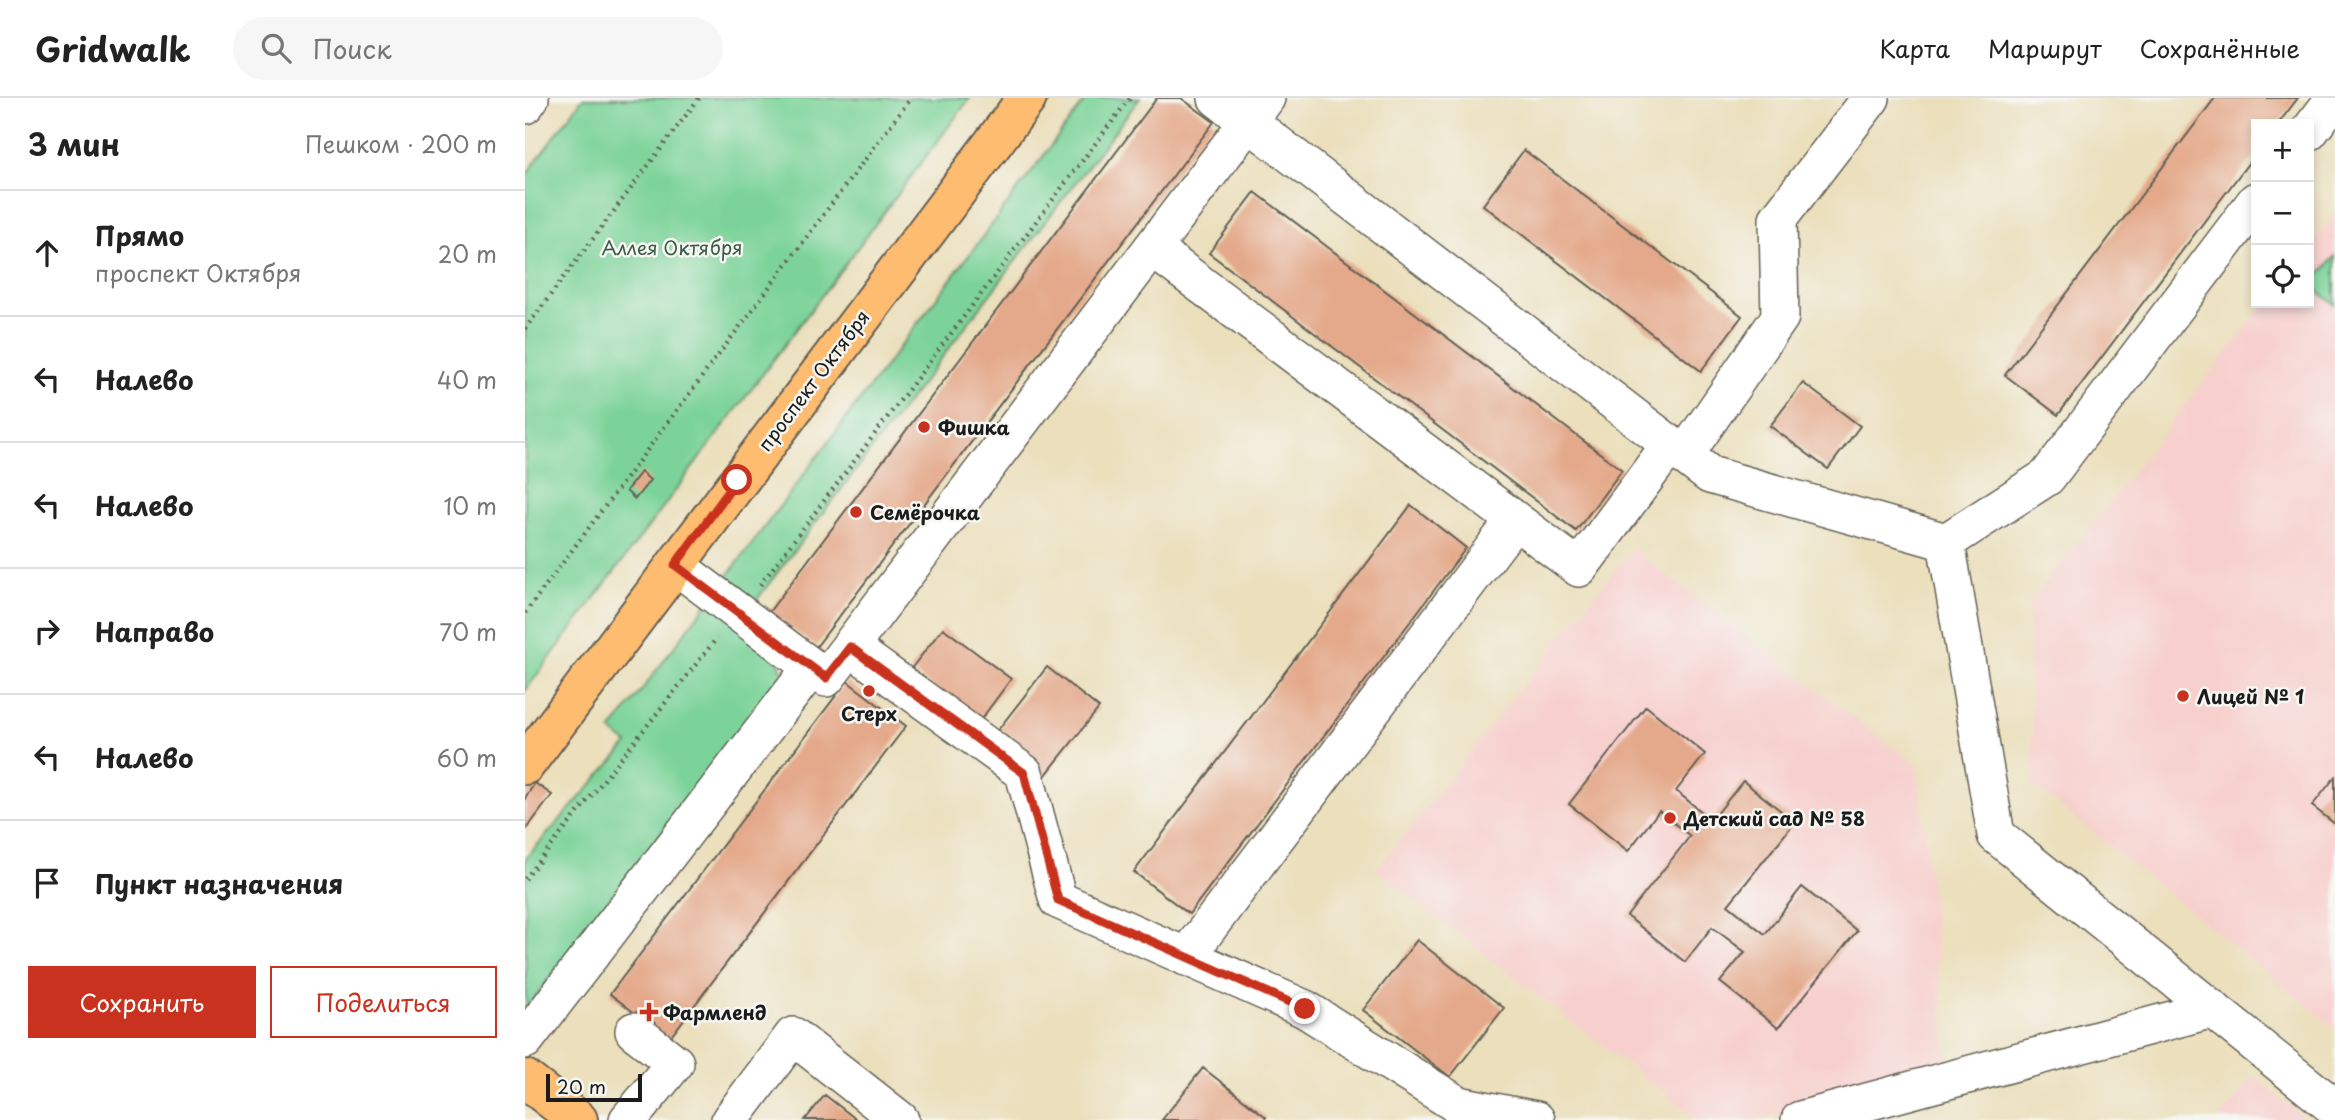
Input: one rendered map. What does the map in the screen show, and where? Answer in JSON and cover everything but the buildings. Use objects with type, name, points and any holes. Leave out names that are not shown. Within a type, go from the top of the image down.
[{"type":"main road","name":"проспект Октября","points":[[525,765],[1027,98]]},
{"type":"main road","points":[[525,1079],[578,1120]]},
{"type":"lane","points":[[1217,98],[1257,110],[1710,475],[1946,542],[2047,477],[2251,208]]},
{"type":"lane","points":[[1152,248],[1579,568],[1677,450],[1780,317],[1778,219],[1871,98]]},
{"type":"lane","points":[[2314,125],[2335,98]]},
{"type":"lane","points":[[675,565],[826,678],[1257,110]]},
{"type":"lane","points":[[1186,957],[1515,520]]},
{"type":"lane","points":[[1946,542],[1996,835],[2335,1108]]},
{"type":"lane","points":[[850,647],[1024,773],[1058,900],[1305,1009],[1458,1105],[1535,1120]]},
{"type":"lane","points":[[525,1040],[812,667]]},
{"type":"lane","points":[[1800,1120],[2213,1009]]},
{"type":"lane","points":[[628,1120],[675,1063],[634,1031]]},
{"type":"lane","points":[[730,1120],[793,1036],[899,1120]]},
{"type":"path","points":[[525,330],[699,98]]},
{"type":"path","points":[[525,613],[911,98]]},
{"type":"path","points":[[525,879],[739,612],[1130,98]]},
{"type":"shaded area","name":"Лицей № 1","points":[[2335,213],[2335,1028],[2034,785],[2028,606],[2261,308],[2314,308],[2314,240]]},
{"type":"shaded area","name":"Детский сад № 58","points":[[1632,549],[1918,766],[1948,1067],[1754,1120],[1699,1120],[1376,870]]},
{"type":"shaded area","points":[[2254,1076],[2308,1120],[2219,1120]]},
{"type":"green space","name":"Аллея Октября","points":[[583,98],[970,98],[525,691],[525,176]]},
{"type":"green space","points":[[1087,98],[1140,98],[755,602],[783,673],[526,1009],[525,859],[628,744],[611,731]]},
{"type":"green space","points":[[2335,256],[2335,305],[2314,288],[2314,281]]},
{"type":"place","name":"Фишка","points":[[924,427]]},
{"type":"place","name":"Семёрочка","points":[[856,512]]},
{"type":"place","name":"Стерх","points":[[869,691]]},
{"type":"place","name":"Лицей № 1","points":[[2183,696]]},
{"type":"place","name":"Детский сад № 58","points":[[1670,818]]},
{"type":"place","name":"Фармленд","points":[[649,1012]]},
{"type":"route","points":[[737,480],[675,565],[826,678],[850,647],[1024,773],[1058,900],[1305,1009]]}]
